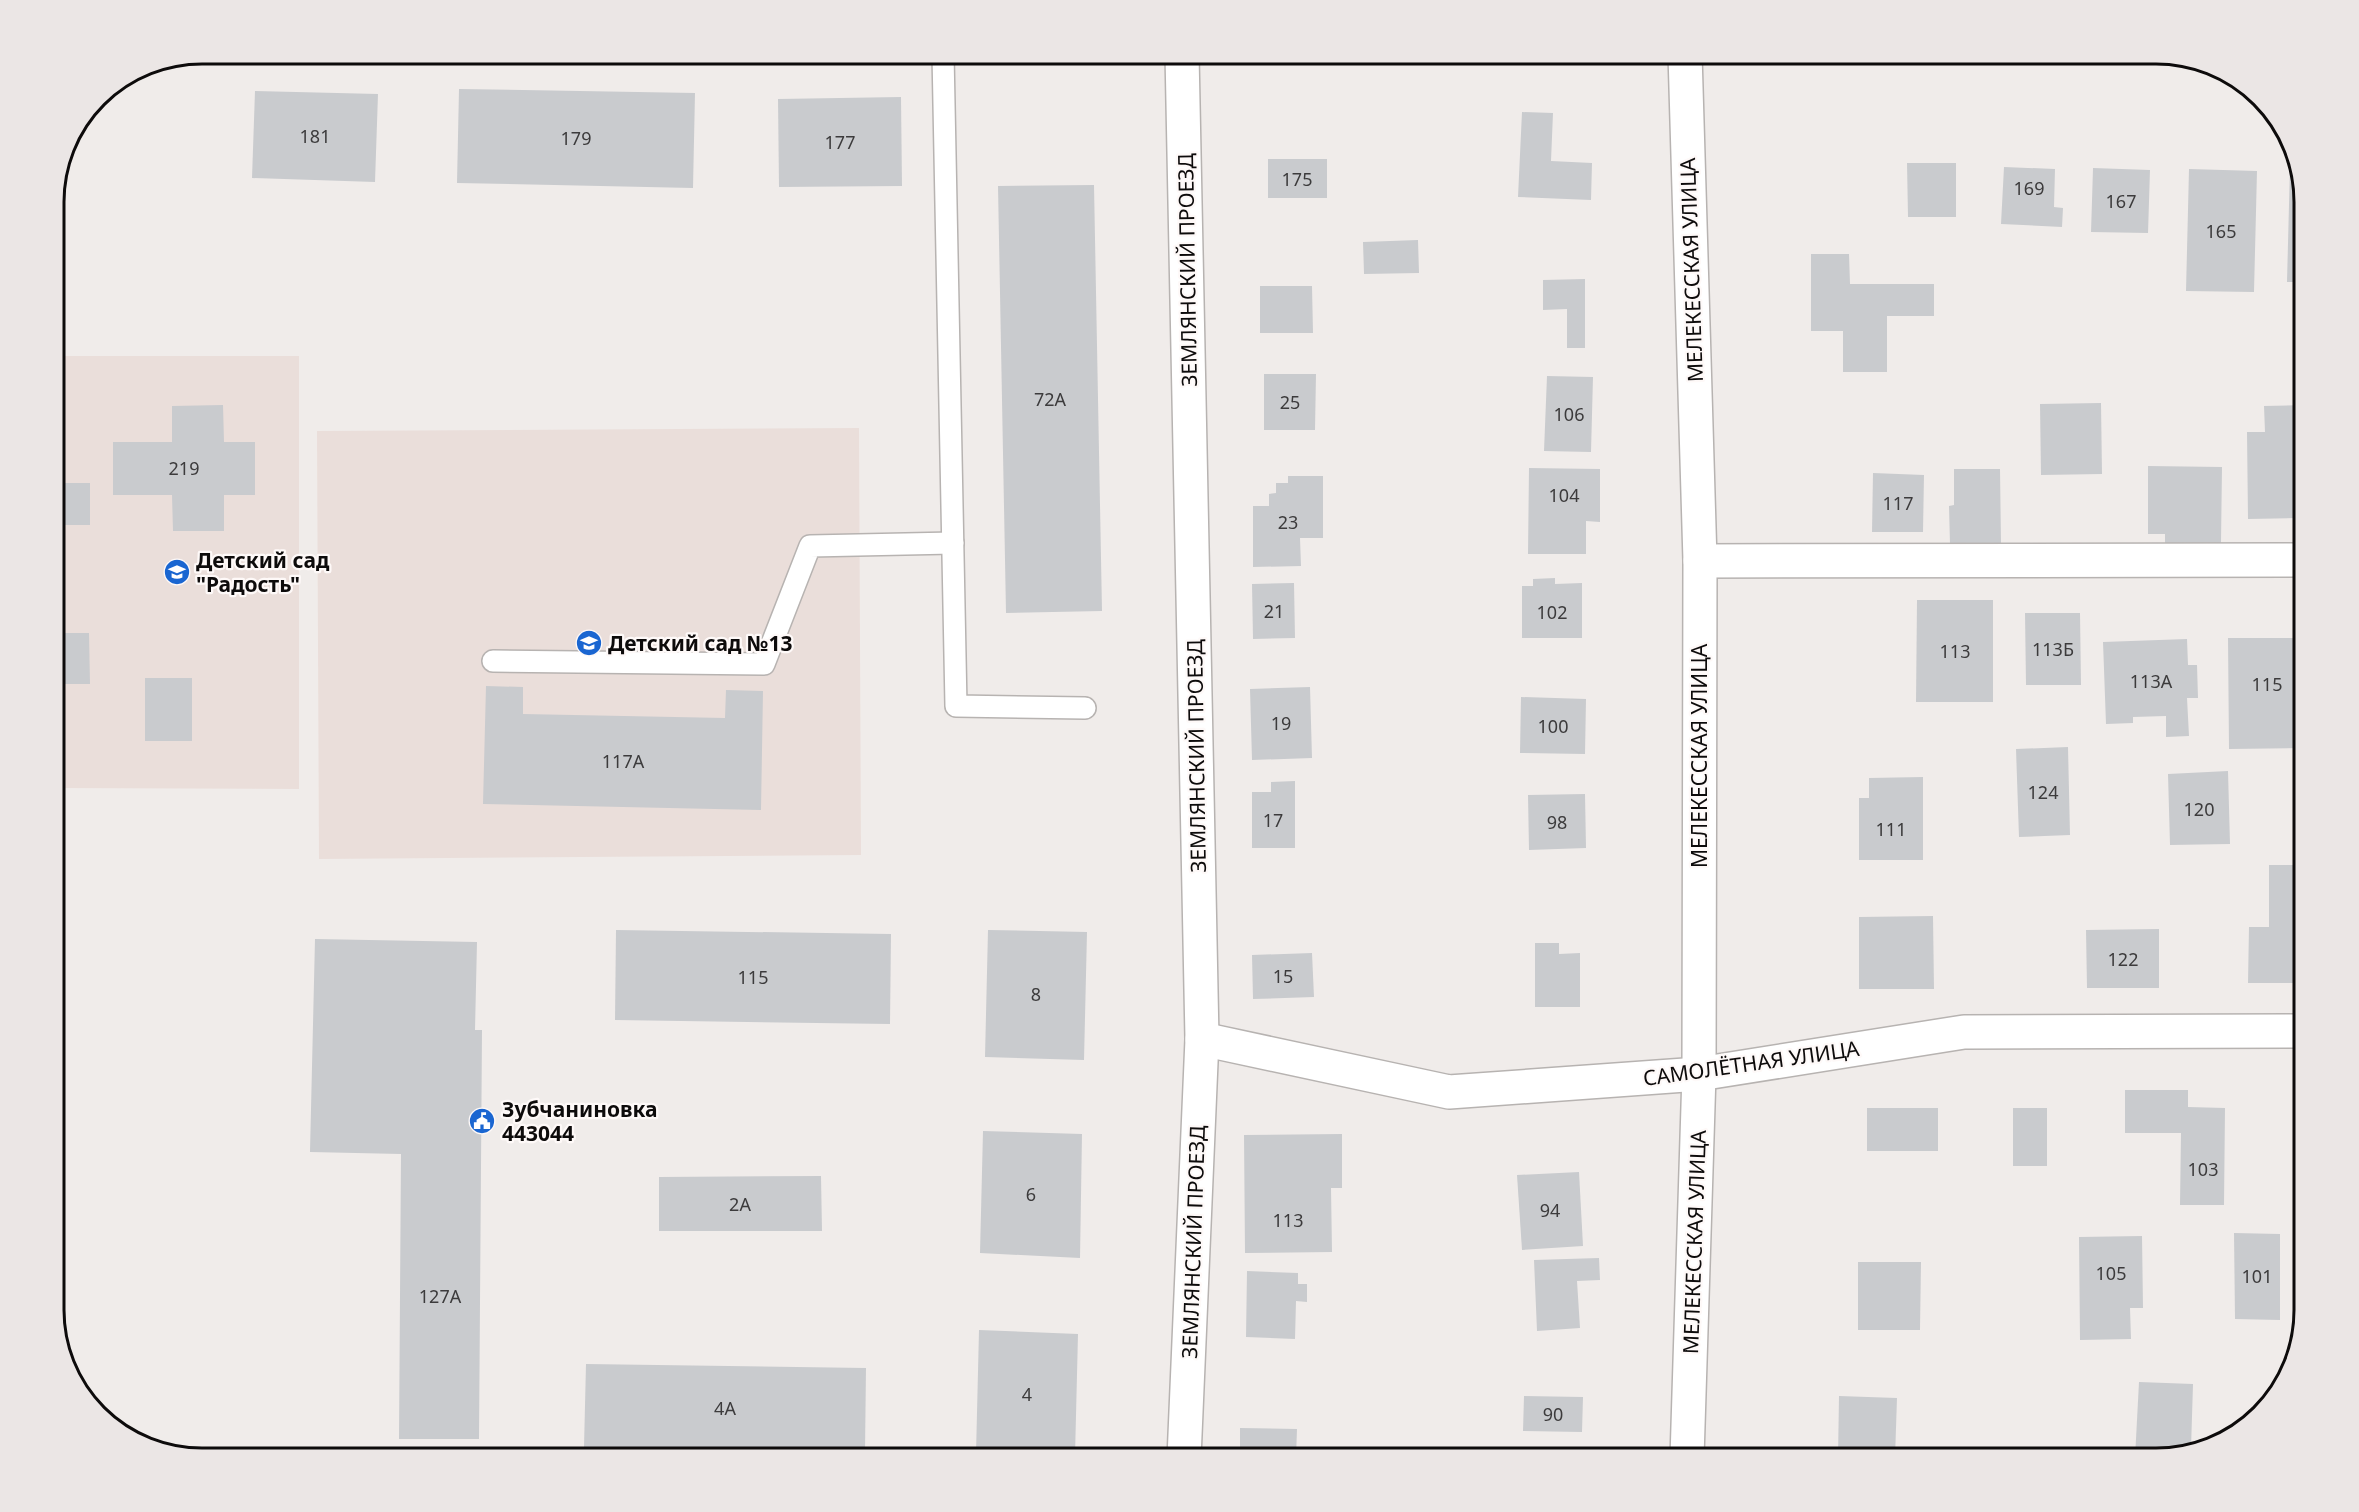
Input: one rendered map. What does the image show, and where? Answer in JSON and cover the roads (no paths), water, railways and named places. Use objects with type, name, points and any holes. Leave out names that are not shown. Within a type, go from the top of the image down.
[{"type":"street","name":"ЗЕМЛЯНСКИЙ ПРОЕЗД","points":[[1182,64],[1202,1040],[1184,1448]]},
{"type":"street","name":"МЕЛЕКЕССКАЯ УЛИЦА","points":[[1684,64],[1700,561],[1699,1074],[1687,1448]]},
{"type":"street","points":[[1700,561],[2292,560]]},
{"type":"street","name":"САМОЛЁТНАЯ УЛИЦА","points":[[1202,1040],[1449,1092],[1699,1074],[1964,1032],[2294,1031]]},
{"type":"lane","points":[[943,65],[956,706],[1085,708]]},
{"type":"lane","points":[[493,661],[764,664],[810,546],[953,543]]},
{"type":"place","name":"Детский сад \"Радость\"","points":[[177,572]]},
{"type":"place","name":"Детский сад №13","points":[[589,643]]},
{"type":"place","name":"Зубчаниновка 443044","points":[[482,1121]]}]
